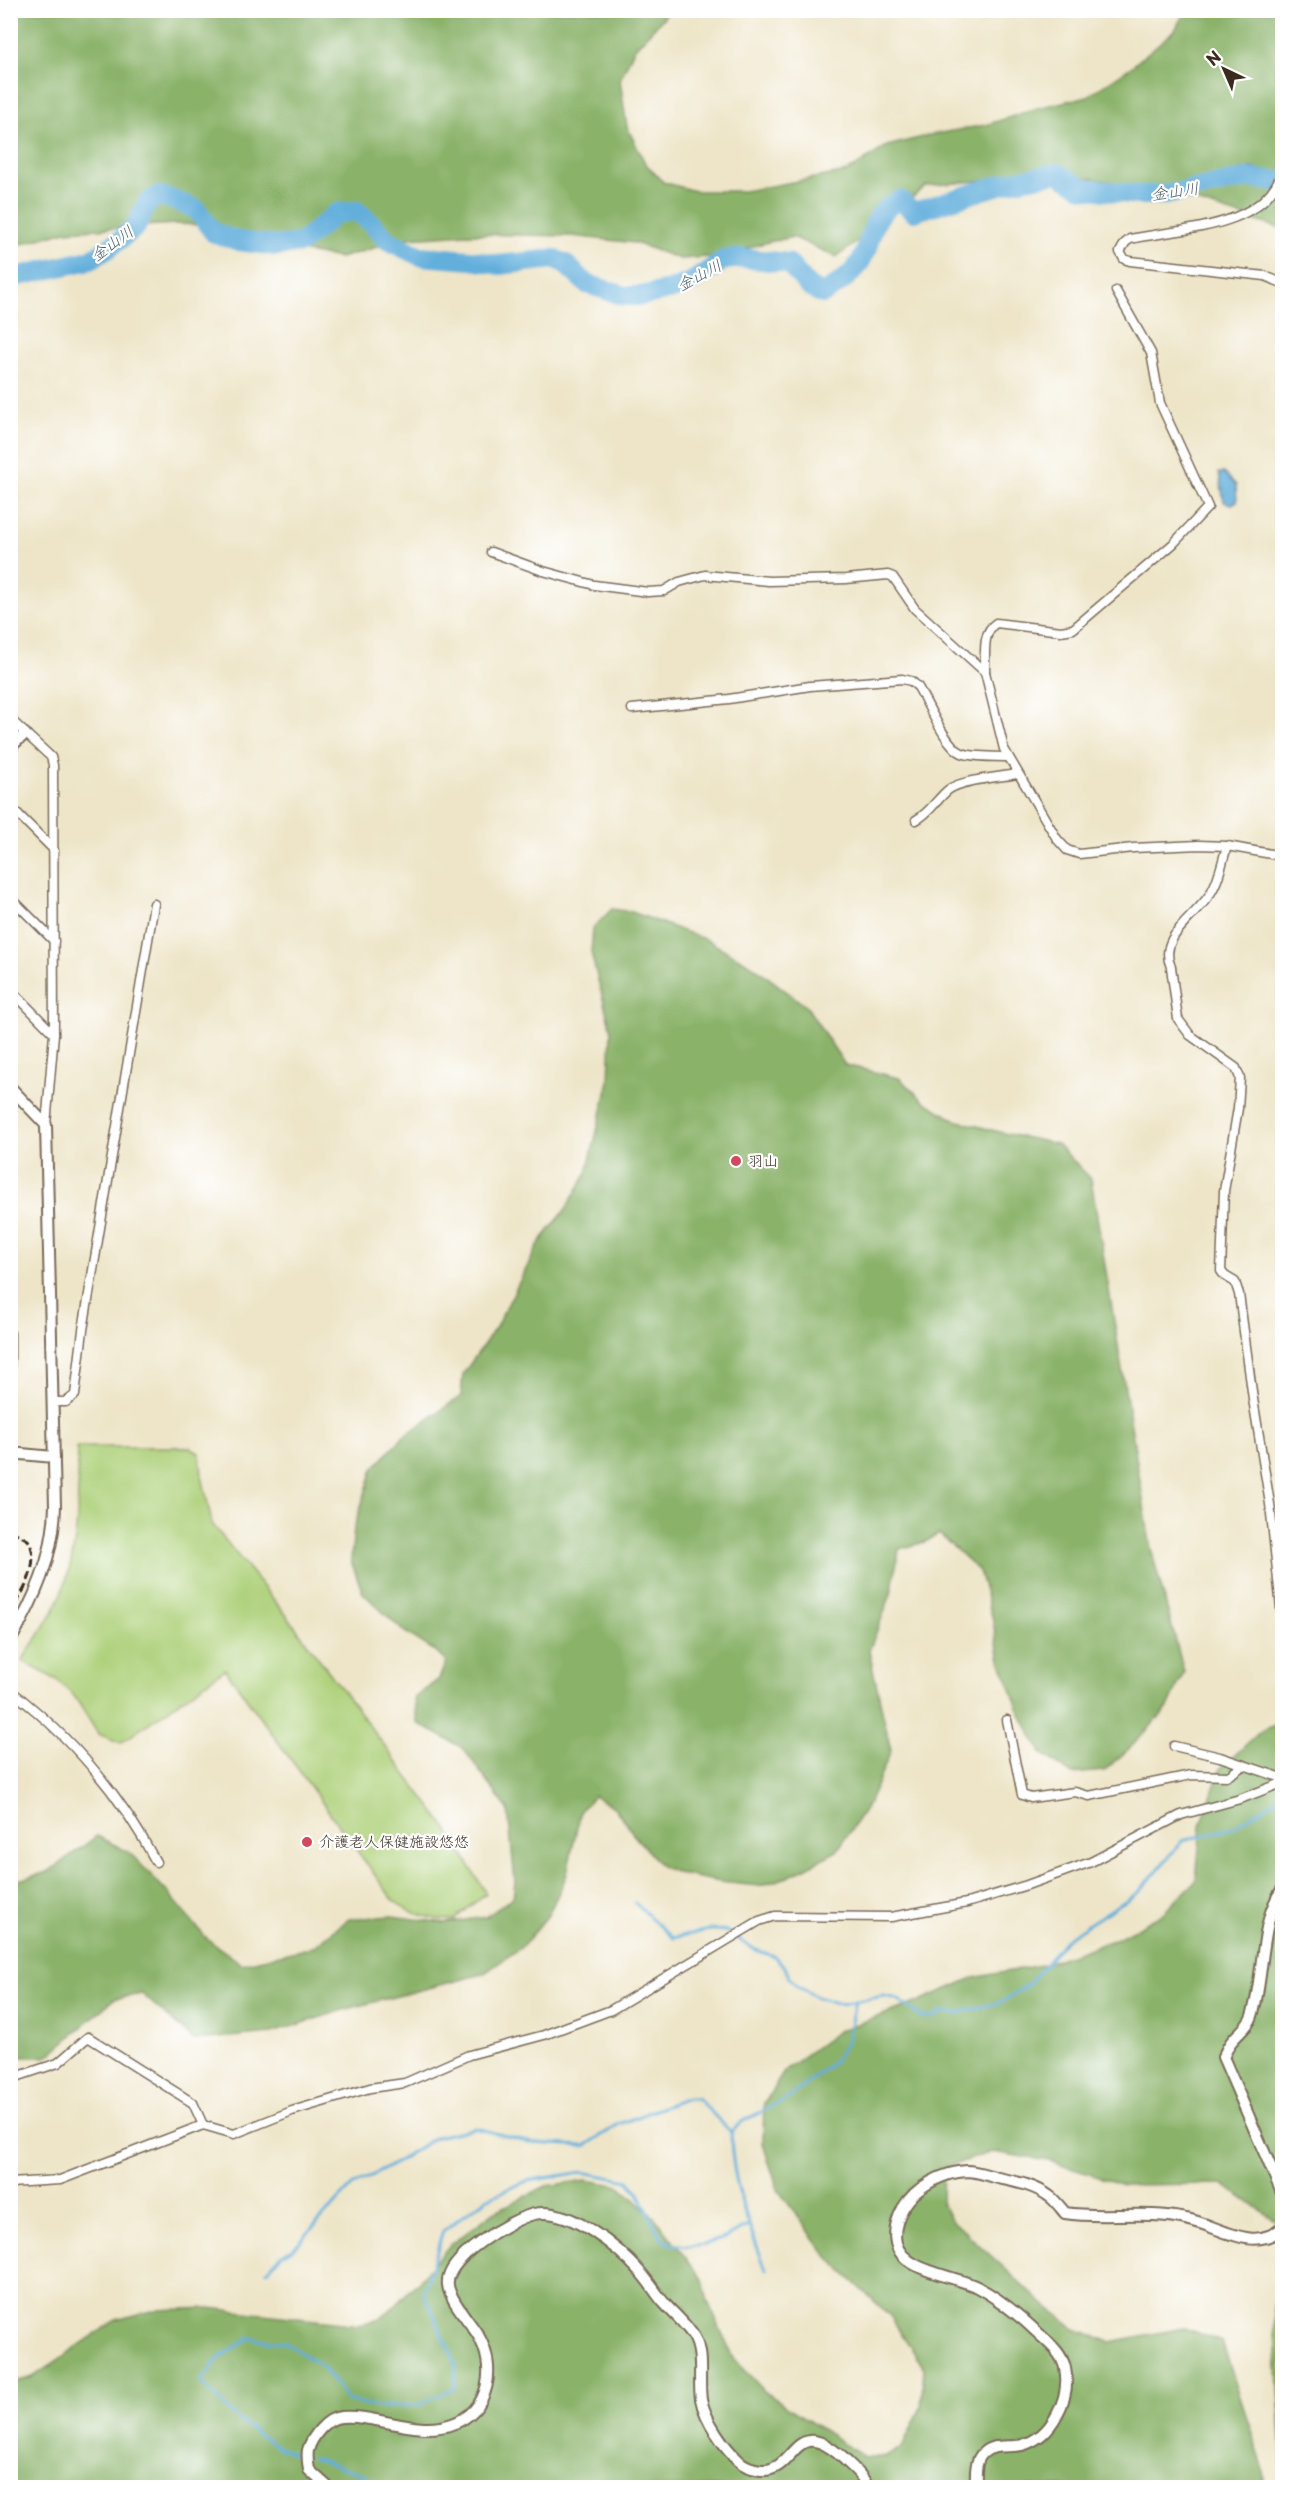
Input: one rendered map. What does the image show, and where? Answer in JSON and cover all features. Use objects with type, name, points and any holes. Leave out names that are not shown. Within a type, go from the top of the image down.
[{"type":"street","points":[[1282,172],[1278,186],[1269,197],[1246,213],[1207,226],[1130,239],[1120,252],[1124,259],[1130,261],[1255,274],[1282,283]]},
{"type":"street","points":[[1116,291],[1151,353],[1160,403],[1208,507],[1173,544],[1072,629],[1050,630],[996,623],[991,627],[986,633],[985,672],[1004,749],[1057,839],[1067,850],[1079,854],[1133,848],[1199,845],[1227,846],[1282,856]]},
{"type":"street","points":[[491,552],[543,571],[584,582],[648,592],[664,591],[679,582],[705,575],[769,581],[846,579],[888,574],[894,577],[915,609],[985,672]]},
{"type":"street","points":[[632,709],[729,699],[810,686],[902,679],[911,681],[918,687],[946,738],[956,750],[969,754],[1008,757]]},
{"type":"street","points":[[10,719],[51,757],[54,850],[54,1034],[46,1125],[55,1514],[51,1551],[27,1614],[10,1641]]},
{"type":"street","points":[[10,747],[25,734]]},
{"type":"street","points":[[916,820],[930,811],[949,789],[960,784],[1018,774]]},
{"type":"street","points":[[10,806],[54,850]]},
{"type":"street","points":[[1227,846],[1210,894],[1168,946],[1167,959],[1171,967],[1178,1019],[1190,1035],[1236,1068],[1240,1078],[1238,1108],[1224,1191],[1221,1270],[1225,1276],[1235,1282],[1239,1294],[1252,1399],[1270,1504],[1282,1618]]},
{"type":"street","points":[[10,897],[54,941]]},
{"type":"street","points":[[51,1402],[66,1402],[75,1395],[89,1294],[154,904]]},
{"type":"street","points":[[10,989],[54,1034]]},
{"type":"street","points":[[10,1087],[46,1125]]},
{"type":"street","points":[[10,1333],[10,1402]]},
{"type":"street","points":[[10,1453],[54,1457]]},
{"type":"street","points":[[10,1690],[59,1731],[94,1771],[139,1829],[156,1862]]},
{"type":"street","points":[[1007,1720],[1022,1795],[1031,1798],[1075,1791],[1089,1796],[1191,1775],[1228,1776],[1243,1766]]},
{"type":"street","points":[[1174,1746],[1220,1757],[1282,1780]]},
{"type":"street","points":[[10,2183],[60,2180],[203,2125],[234,2134],[292,2111],[370,2088],[405,2082],[469,2055],[544,2035],[611,2010],[759,1921],[775,1916],[891,1917],[966,1903],[1028,1885],[1091,1862],[1181,1815],[1240,1799],[1282,1780]]},
{"type":"street","points":[[1282,1890],[1276,1898],[1269,1922],[1257,2001],[1251,2020],[1230,2043],[1223,2057],[1282,2193]]},
{"type":"street","points":[[10,2079],[58,2063],[88,2037],[193,2103],[203,2125]]},
{"type":"street","points":[[976,2487],[978,2458],[982,2453],[1004,2445],[1021,2445],[1040,2437],[1050,2426],[1062,2405],[1066,2380],[1065,2367],[1056,2350],[1011,2308],[975,2286],[918,2266],[905,2257],[896,2245],[896,2224],[907,2202],[927,2184],[945,2174],[969,2171],[1023,2183],[1051,2196],[1065,2212],[1186,2218],[1238,2237],[1261,2240],[1282,2228]]},
{"type":"street","points":[[329,2487],[309,2470],[307,2453],[313,2439],[324,2426],[339,2417],[426,2427],[446,2427],[463,2420],[481,2402],[486,2392],[488,2373],[486,2354],[479,2337],[448,2289],[447,2278],[466,2254],[488,2237],[513,2222],[532,2214],[549,2211],[588,2229],[617,2250],[642,2274],[656,2294],[693,2334],[699,2353],[701,2401],[711,2423],[741,2462],[754,2469],[767,2470],[777,2467],[799,2445],[808,2440],[823,2443],[864,2478],[868,2487]]},
{"type":"green space","points":[[11,11],[670,11],[634,49],[620,80],[627,127],[645,163],[663,182],[695,191],[744,191],[847,172],[887,146],[986,125],[1038,108],[1088,96],[1131,67],[1175,30],[1185,11],[1282,11],[1282,229],[1168,193],[1091,178],[1018,177],[926,186],[865,237],[836,257],[793,237],[722,256],[680,259],[635,243],[572,236],[468,234],[408,238],[340,258],[295,250],[202,225],[175,224],[66,231],[11,247]]},
{"type":"green space","points":[[612,909],[632,912],[707,940],[753,966],[807,1007],[845,1065],[899,1078],[925,1102],[955,1120],[1057,1144],[1091,1179],[1151,1549],[1184,1672],[1167,1709],[1132,1746],[1104,1771],[1071,1774],[1041,1752],[1020,1713],[1000,1660],[992,1616],[979,1571],[939,1534],[925,1542],[899,1549],[891,1594],[869,1651],[891,1751],[870,1801],[837,1851],[788,1877],[759,1886],[684,1875],[662,1867],[637,1839],[614,1807],[594,1796],[581,1810],[566,1877],[548,1915],[523,1946],[483,1974],[343,2010],[272,2033],[194,2040],[142,1994],[114,1999],[47,2057],[11,2057],[11,1882],[48,1872],[97,1836],[129,1852],[171,1896],[207,1939],[242,1964],[313,1947],[349,1919],[392,1916],[446,1923],[486,1917],[513,1897],[515,1882],[508,1810],[463,1748],[417,1723],[414,1698],[439,1679],[446,1662],[435,1651],[402,1630],[363,1593],[351,1561],[354,1528],[373,1469],[404,1436],[461,1396],[463,1374],[496,1327],[540,1242],[566,1209],[587,1173],[609,1081],[611,1030],[591,953],[593,928]]},
{"type":"green space","points":[[77,1447],[191,1447],[200,1454],[212,1524],[287,1616],[450,1833],[486,1893],[454,1920],[422,1915],[393,1900],[225,1669],[121,1743],[98,1734],[75,1697],[57,1680],[22,1661],[52,1613],[70,1568],[78,1508]]},
{"type":"green space","points":[[1282,1722],[1282,2458],[1274,2313],[1280,2243],[1278,2222],[1222,2184],[1123,2185],[1049,2161],[992,2152],[943,2168],[942,2205],[952,2220],[1038,2299],[1075,2329],[1110,2342],[1184,2328],[1222,2342],[1262,2464],[1265,2487],[20,2488],[11,2484],[11,2383],[33,2377],[116,2320],[155,2310],[210,2308],[359,2325],[383,2317],[419,2281],[449,2246],[494,2212],[546,2186],[587,2180],[620,2186],[655,2218],[703,2280],[708,2302],[733,2357],[765,2392],[864,2457],[886,2457],[902,2447],[921,2407],[924,2368],[891,2317],[829,2258],[778,2190],[763,2144],[764,2103],[786,2069],[840,2030],[908,2006],[973,1978],[1041,1965],[1114,1940],[1161,1915],[1196,1881],[1201,1825],[1221,1768],[1261,1731]]},
{"type":"water","points":[[1252,168],[1275,174],[1278,177],[1271,186],[1258,184],[1238,187],[1240,170]]},
{"type":"water","points":[[1219,473],[1224,473],[1236,485],[1237,501],[1232,504],[1224,502]]},
{"type":"waterway","name":"金山川","points":[[10,278],[90,260],[136,227],[148,202],[158,196],[196,209],[214,233],[239,241],[276,246],[301,243],[337,213],[357,211],[387,240],[420,256],[499,265],[554,259],[564,263],[587,284],[625,296],[640,296],[670,290],[693,281],[724,260],[743,258],[788,263],[809,287],[823,294],[845,279],[856,268],[881,214],[900,200],[914,212],[1009,182],[1057,173],[1083,188],[1138,195],[1165,195],[1249,178],[1282,182]]},
{"type":"waterway","points":[[635,1903],[673,1938],[709,1930],[726,1931],[753,1949],[774,1956],[785,1967],[789,1977],[798,1987],[817,1997],[840,2004],[884,1996],[898,1999],[920,2016],[931,2018],[943,2012],[958,2013],[1002,2002],[1029,1984],[1067,1938],[1139,1892],[1182,1841],[1232,1828],[1282,1796]]},
{"type":"waterway","points":[[766,2269],[737,2185],[731,2132],[743,2121],[789,2098],[832,2063],[847,2042],[855,2001]]},
{"type":"waterway","points":[[267,2271],[282,2254],[293,2249],[352,2186],[387,2168],[436,2137],[475,2128],[534,2143],[585,2146],[619,2124],[687,2098],[697,2098],[731,2132]]},
{"type":"waterway","points":[[305,2457],[261,2437],[201,2382],[219,2358],[249,2338],[285,2343],[322,2366],[347,2400],[378,2407],[418,2405],[455,2388],[456,2364],[424,2293],[443,2231],[486,2199],[527,2181],[583,2172],[628,2181],[639,2194],[660,2236],[670,2244],[688,2246],[705,2244],[725,2238],[748,2226]]},
{"type":"waterway","points":[[312,2458],[363,2474],[389,2488]]},
{"type":"railway","points":[[10,1530],[28,1540],[33,1557],[26,1586],[10,1610]]},
{"type":"place","name":"羽山","points":[[736,1161]]},
{"type":"place","name":"介護老人保健施設悠悠","points":[[307,1842]]}]
